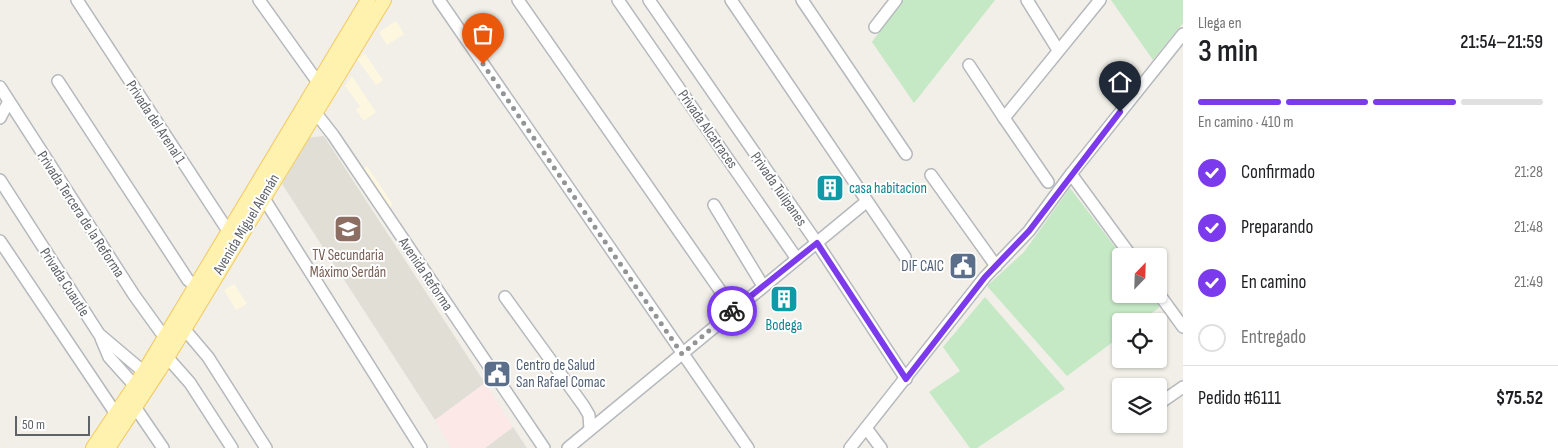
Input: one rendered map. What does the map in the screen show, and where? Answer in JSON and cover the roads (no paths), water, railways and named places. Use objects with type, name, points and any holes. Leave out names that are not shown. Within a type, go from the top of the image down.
[{"type":"main road","name":"Avenida Miguel Alemán","points":[[322,88],[384,0]]},
{"type":"main road","name":"Avenida Miguel Alemán","points":[[108,448],[167,356],[180,324],[322,88],[362,3]]},
{"type":"main road","name":"Avenida Miguel Alemán","points":[[231,237],[263,197],[311,107]]},
{"type":"main road","name":"Avenida Miguel Alemán","points":[[93,448],[165,338],[180,324]]},
{"type":"street","name":"Privada del Arenal 1","points":[[77,0],[231,237]]},
{"type":"street","points":[[259,0],[322,88]]},
{"type":"street","points":[[439,0],[748,448]]},
{"type":"street","points":[[518,0],[733,309]]},
{"type":"street","name":"Privada Alcatraces","points":[[618,0],[798,259]]},
{"type":"street","name":"Privada Tulipanes","points":[[649,0],[817,243],[906,379]]},
{"type":"street","points":[[731,0],[905,257]]},
{"type":"street","points":[[802,0],[906,154]]},
{"type":"street","points":[[875,27],[896,0]]},
{"type":"street","points":[[1026,0],[1058,50]]},
{"type":"street","points":[[1004,118],[1100,0]]},
{"type":"street","points":[[850,448],[985,277],[1029,231],[1071,174],[1183,34]]},
{"type":"street","points":[[969,64],[1048,182]]},
{"type":"street","points":[[58,81],[183,272],[200,290]]},
{"type":"street","name":"Privada Tercera de la Reforma","points":[[0,87],[8,103],[134,295],[165,338]]},
{"type":"street","points":[[0,118],[8,103]]},
{"type":"street","name":"Avenida Reforma","points":[[311,107],[544,448]]},
{"type":"street","points":[[1071,174],[1125,248]]},
{"type":"street","points":[[931,175],[996,266]]},
{"type":"street","name":"Privada Cuautle","points":[[0,180],[99,334],[144,372]]},
{"type":"street","points":[[263,197],[421,448]]},
{"type":"street","points":[[568,448],[682,354],[733,309],[798,259],[866,202]]},
{"type":"street","points":[[714,206],[763,286]]},
{"type":"street","points":[[0,241],[116,414]]},
{"type":"street","points":[[505,297],[583,405],[589,415],[590,429]]},
{"type":"street","points":[[1166,303],[1183,327]]},
{"type":"street","points":[[180,324],[208,357],[266,448]]},
{"type":"street","points":[[99,334],[109,357],[135,386]]},
{"type":"street","points":[[167,356],[190,383],[232,448]]},
{"type":"street","points":[[1167,398],[1183,387]]},
{"type":"street","points":[[135,407],[163,448]]},
{"type":"street","points":[[866,428],[882,448]]},
{"type":"place","name":"casa habitacion","points":[[830,188]]},
{"type":"place","name":"TV Secundaria Máximo Serdán","points":[[348,229]]},
{"type":"place","name":"DIF CAIC","points":[[963,266]]},
{"type":"place","name":"Bodega","points":[[784,299]]},
{"type":"place","name":"Centro de Salud San Rafael Comac","points":[[497,374]]}]
